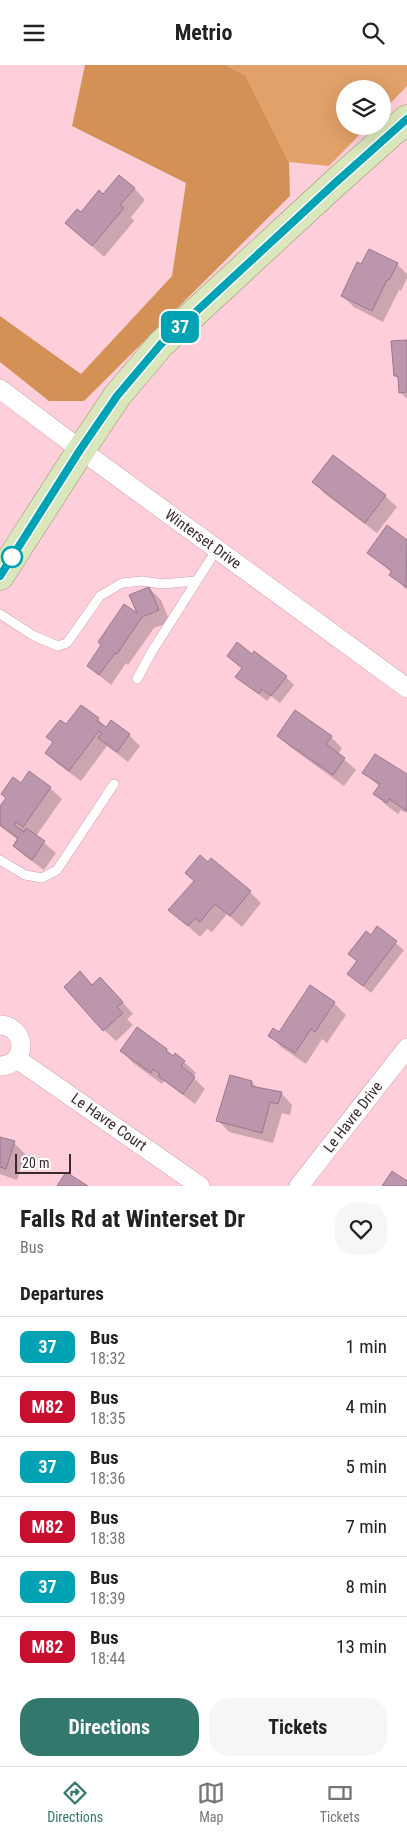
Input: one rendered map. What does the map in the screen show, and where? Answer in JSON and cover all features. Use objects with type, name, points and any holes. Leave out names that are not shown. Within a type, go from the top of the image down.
[{"type":"main road","points":[[0,576],[80,450],[117,396],[161,344],[407,119]]},
{"type":"street","name":"Winterset Drive","points":[[0,389],[80,450],[407,688]]},
{"type":"street","name":"Le Havre Court","points":[[0,1025],[13,1029],[21,1043],[20,1051],[8,1063],[200,1186]]},
{"type":"street","name":"Le Havre Drive","points":[[299,1186],[407,1048]]},
{"type":"lane","points":[[137,679],[151,653],[217,549]]},
{"type":"lane","points":[[0,614],[34,636],[58,646],[67,643],[100,596],[122,583],[142,581],[162,584],[196,581]]},
{"type":"lane","points":[[0,859],[25,875],[42,878],[57,870],[114,784]]},
{"type":"shaded area","points":[[85,65],[226,65],[246,76],[289,162],[290,196],[84,401],[49,401],[0,362],[0,316],[81,374],[172,276],[186,183],[72,126]]},
{"type":"shaded area","points":[[226,65],[407,65],[407,86],[391,103],[391,80],[336,80],[336,135],[359,135],[329,166],[289,162],[246,76]]},
{"type":"building","points":[[119,175],[135,188],[120,205],[124,208],[92,246],[65,223],[77,209],[81,212],[99,190],[103,194]]},
{"type":"building","points":[[369,249],[398,263],[389,280],[387,280],[372,311],[341,296],[357,262],[361,264]]},
{"type":"building","points":[[407,340],[407,392],[399,393],[398,376],[394,376],[391,341]]},
{"type":"building","points":[[333,455],[386,495],[365,523],[312,482]]},
{"type":"building","points":[[387,525],[407,540],[406,587],[389,575],[392,571],[367,553]]},
{"type":"building","points":[[149,587],[159,610],[142,617],[117,654],[115,653],[99,675],[87,666],[101,645],[98,642],[124,604],[137,613],[129,595]]},
{"type":"building","points":[[237,642],[252,654],[254,651],[287,676],[271,696],[262,689],[259,694],[235,677],[242,668],[227,656]]},
{"type":"building","points":[[81,705],[99,718],[97,721],[106,727],[111,720],[130,734],[117,752],[98,738],[102,733],[99,731],[69,771],[45,753],[53,742],[46,737],[60,720],[66,724]]},
{"type":"building","points":[[295,710],[332,736],[326,744],[345,758],[333,775],[277,736]]},
{"type":"building","points":[[375,754],[407,774],[407,811],[389,799],[387,803],[373,794],[380,784],[362,773]]},
{"type":"building","points":[[29,771],[51,787],[23,827],[16,822],[14,825],[24,832],[26,828],[45,841],[32,860],[13,846],[18,838],[0,825],[0,806],[6,798],[1,794],[13,777],[21,783]]},
{"type":"building","points":[[200,855],[208,862],[211,858],[251,891],[230,916],[215,904],[200,922],[195,918],[188,926],[168,910],[194,881],[185,873]]},
{"type":"building","points":[[377,926],[397,941],[363,986],[347,974],[357,961],[348,954],[366,931],[371,935]]},
{"type":"building","points":[[80,971],[92,985],[100,977],[123,1002],[117,1007],[123,1013],[103,1031],[64,987]]},
{"type":"building","points":[[310,985],[335,1002],[315,1032],[311,1029],[295,1053],[268,1036],[273,1028],[279,1032]]},
{"type":"building","points":[[137,1027],[167,1049],[166,1051],[173,1056],[175,1053],[185,1061],[181,1066],[195,1077],[183,1094],[158,1076],[160,1074],[153,1069],[151,1073],[120,1051]]},
{"type":"building","points":[[230,1075],[252,1081],[251,1086],[282,1092],[278,1104],[270,1102],[262,1133],[216,1121]]},
{"type":"building","points":[[0,1137],[15,1141],[6,1169],[0,1167]]},
{"type":"building","points":[[392,1171],[407,1181],[407,1186],[382,1186]]},
{"type":"building","points":[[66,1172],[88,1186],[57,1186]]},
{"type":"bus line","name":"37","points":[[0,576],[80,450],[117,396],[161,344],[407,119]]}]
